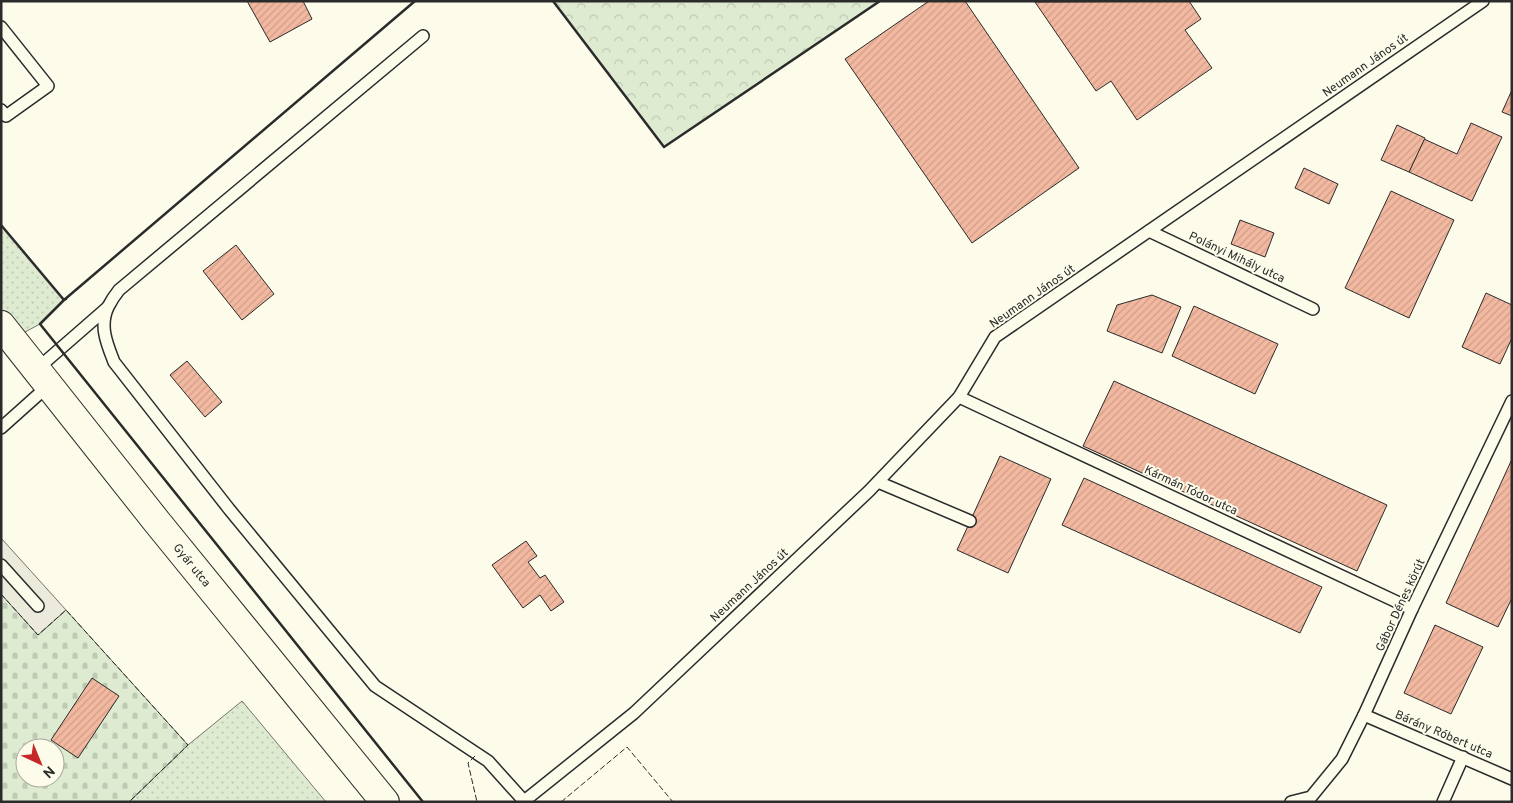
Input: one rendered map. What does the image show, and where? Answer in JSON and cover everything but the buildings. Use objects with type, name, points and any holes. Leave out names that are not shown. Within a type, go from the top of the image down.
[{"type":"main road","name":"Gyár utca","points":[[1,325],[163,530],[385,802]]},
{"type":"lane","name":"Neumann János út","points":[[524,801],[634,713],[878,482],[959,396],[995,337],[1483,1]]},
{"type":"lane","points":[[1,27],[48,86],[6,116],[1,110]]},
{"type":"lane","points":[[1,428],[43,377],[108,308],[119,290],[423,36]]},
{"type":"lane","name":"Polányi Mihály utca","points":[[1149,231],[1313,309]]},
{"type":"lane","points":[[108,308],[103,326],[114,362],[229,509],[376,686],[488,761],[524,801]]},
{"type":"lane","name":"Kármán Tódor utca","points":[[959,396],[1412,609]]},
{"type":"lane","name":"Gábor Dénes körút","points":[[1291,802],[1311,797],[1342,759],[1512,400]]},
{"type":"lane","points":[[878,482],[970,521]]},
{"type":"lane","points":[[1,565],[38,606]]},
{"type":"lane","name":"Bárány Róbert utca","points":[[1364,715],[1512,779]]},
{"type":"lane","points":[[1442,802],[1463,757]]},
{"type":"green space","points":[[553,1],[880,1],[664,147]]},
{"type":"green space","points":[[1,225],[64,300],[40,324],[1,345]]},
{"type":"green space","points":[[1,594],[38,635],[66,610],[188,745],[129,802],[1,802]]},
{"type":"green space","points":[[242,701],[326,802],[129,802],[188,745]]},
{"type":"shaded area","points":[[1,538],[66,610],[38,635],[1,594]]},
{"type":"fence","points":[[1,594],[38,635],[66,610],[188,745],[129,802]]},
{"type":"fence","points":[[561,802],[627,747],[673,802]]},
{"type":"fence","points":[[475,756],[468,763],[477,802]]},
{"type":"wall","points":[[415,1],[64,300],[40,324],[423,802]]},
{"type":"wall","points":[[553,1],[664,147],[880,1]]},
{"type":"wall","points":[[1,225],[64,300],[66,299]]}]
